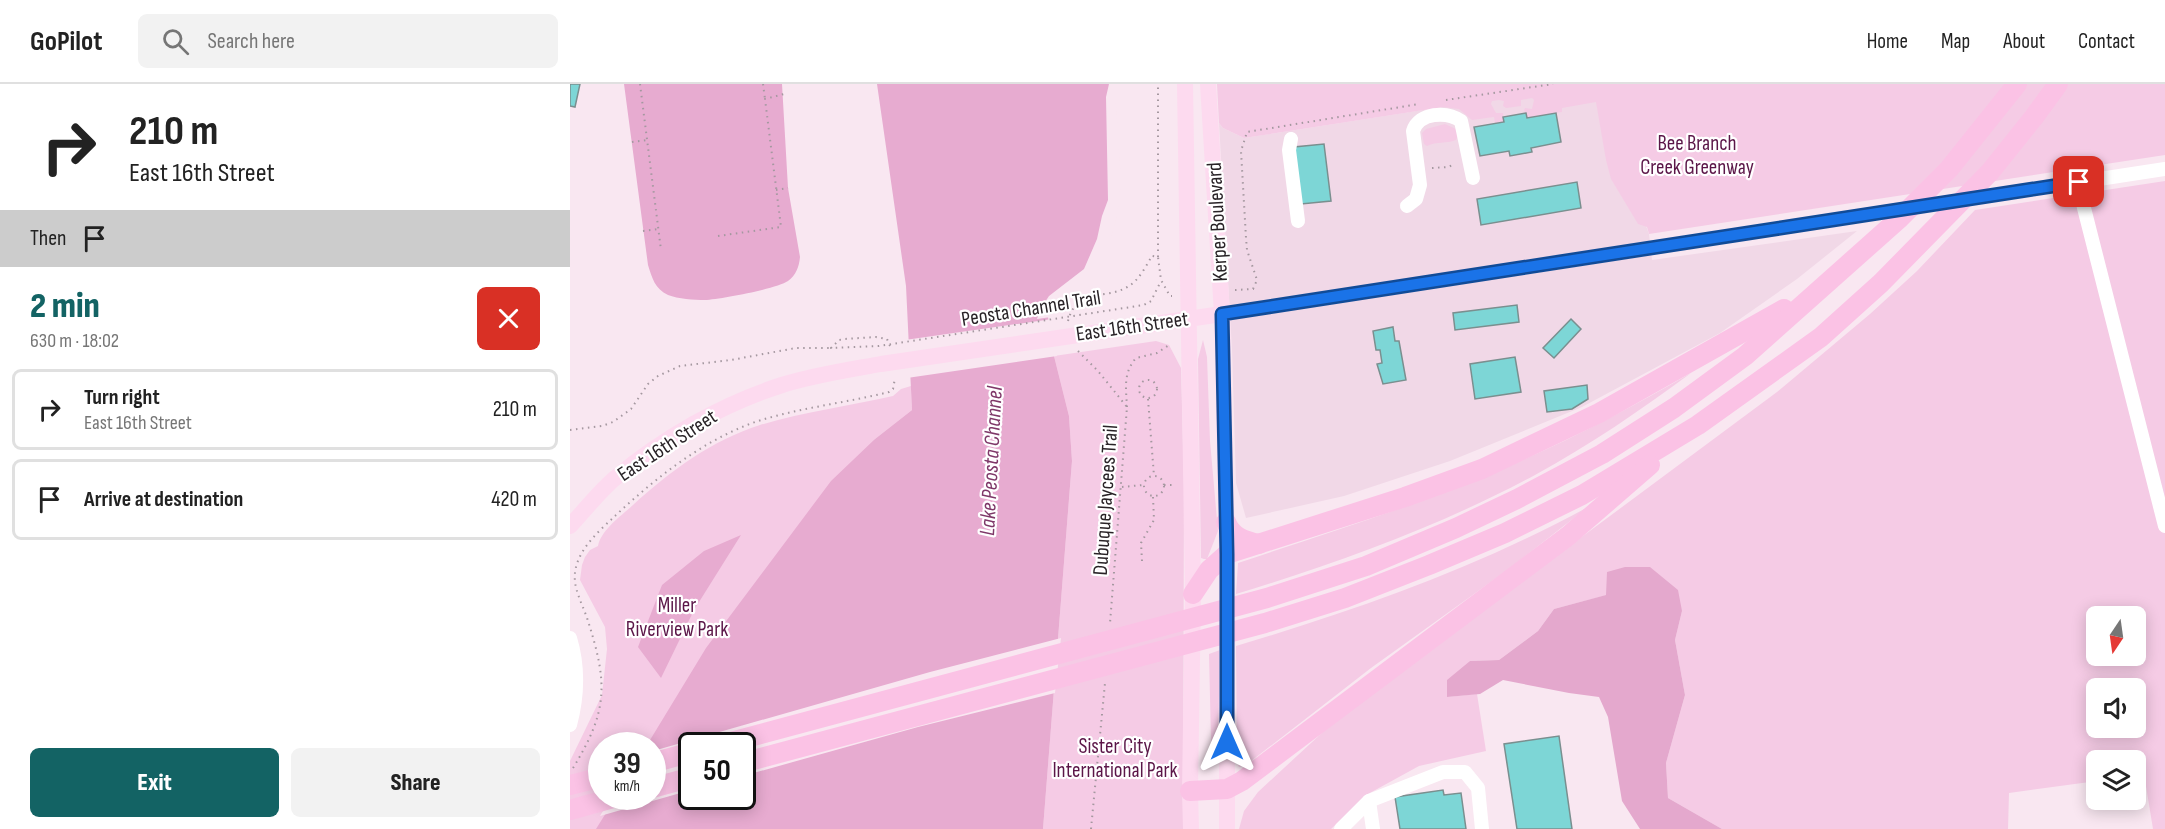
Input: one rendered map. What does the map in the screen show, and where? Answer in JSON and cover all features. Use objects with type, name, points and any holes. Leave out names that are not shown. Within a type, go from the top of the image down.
[{"type":"highway","points":[[756,735],[1267,598],[1366,566],[1456,528],[1602,454],[1674,408],[1745,356],[1842,272],[1949,169],[2017,84]]},
{"type":"highway","points":[[756,759],[1265,623],[1345,598],[1483,542],[1582,495],[1698,425],[1821,337],[1881,283],[1990,172],[2058,84]]},
{"type":"highway","points":[[1193,594],[1209,570],[1227,554],[1336,520],[1460,477],[1539,443],[1599,413],[1770,318],[1842,272]]},
{"type":"highway","points":[[1190,790],[1227,789],[1259,769],[1315,724],[1568,536],[1698,425]]},
{"type":"highway","points":[[1226,522],[1231,532],[1239,538],[1259,544]]},
{"type":"highway","points":[[570,785],[588,780]]},
{"type":"highway","points":[[570,810],[588,805]]},
{"type":"main road","name":"Kerper Boulevard","points":[[1185,84],[1193,594],[1191,829]]},
{"type":"main road","name":"Kerper Boulevard","points":[[1208,84],[1222,314],[1227,554],[1227,829]]},
{"type":"main road","name":"East 16th Street","points":[[570,526],[613,480],[660,444],[730,404],[782,385],[826,373],[1092,323],[1222,314]]},
{"type":"street","points":[[1407,206],[1416,199],[1420,185],[1413,131],[1415,124],[1421,119],[1446,115],[1461,121],[1473,178]]},
{"type":"street","points":[[1291,139],[1289,150],[1298,221]]},
{"type":"street","name":"East 16th Street","points":[[1222,314],[2165,169]]},
{"type":"street","points":[[2079,182],[2165,526]]},
{"type":"street","points":[[570,638],[578,685],[570,725]]},
{"type":"street","points":[[1341,829],[1369,801],[1443,771],[1465,772],[1478,788],[1482,829]]},
{"type":"street","points":[[1369,801],[1373,829]]},
{"type":"path","points":[[640,84],[661,249]]},
{"type":"path","points":[[718,236],[781,227],[763,84]]},
{"type":"path","points":[[1158,84],[1158,257],[1161,280],[1170,296]]},
{"type":"path","points":[[1438,102],[1553,84]]},
{"type":"path","points":[[765,99],[784,94]]},
{"type":"path","points":[[1253,289],[1257,280],[1247,250],[1241,152],[1247,132],[1426,103]]},
{"type":"path","points":[[632,142],[647,140]]},
{"type":"path","points":[[1418,172],[1433,168],[1448,168],[1470,161]]},
{"type":"path","points":[[776,190],[788,188]]},
{"type":"path","points":[[643,231],[658,229]]},
{"type":"path","points":[[1068,321],[1074,306],[1088,297],[1127,288],[1152,256],[1158,257]]},
{"type":"path","name":"Peosta Channel Trail","points":[[570,430],[603,426],[613,422],[631,409],[648,384],[658,376],[680,366],[731,360],[796,348],[879,346],[1092,323],[1151,301],[1159,289],[1161,280]]},
{"type":"path","points":[[570,773],[586,746],[600,714],[602,695],[597,653],[586,613],[577,594],[574,575],[579,557],[595,535],[646,488],[668,470],[711,443],[739,429],[773,417],[889,392],[893,389],[895,384],[889,362],[890,343],[882,338],[844,339],[839,340],[831,348]]},
{"type":"path","points":[[1127,407],[1126,378],[1131,363],[1136,358],[1156,353],[1169,345]]},
{"type":"path","name":"Dubuque Jaycees Trail","points":[[1073,346],[1098,371],[1127,407],[1109,633]]},
{"type":"path","points":[[1147,380],[1155,383],[1158,389],[1156,395],[1148,399],[1142,397],[1139,391],[1140,385],[1147,380]]},
{"type":"path","points":[[1148,399],[1154,476]]},
{"type":"path","points":[[1154,476],[1161,478],[1164,485],[1160,495],[1153,496],[1147,494],[1143,485],[1148,477],[1154,476]]},
{"type":"path","points":[[1121,487],[1143,485]]},
{"type":"path","points":[[1164,485],[1184,485]]},
{"type":"path","points":[[1142,561],[1141,543],[1154,520],[1153,496]]},
{"type":"path","points":[[1091,829],[1105,679]]},
{"type":"shaded area","points":[[1594,84],[1649,234],[1652,260],[1857,231],[1797,279],[1720,333],[1582,407],[1450,461],[1344,496],[1246,518],[1236,483],[1232,350],[1219,123],[1223,128],[1244,138]]},
{"type":"shaded area","points":[[1625,567],[1650,567],[1678,590],[1682,611],[1675,640],[1685,695],[1666,763],[1668,798],[1722,829],[1640,829],[1622,801],[1608,717],[1599,697],[1503,680],[1480,694],[1447,697],[1447,680],[1470,661],[1499,660],[1538,631],[1554,609],[1606,595],[1607,572]]},
{"type":"green space","name":"Bee Branch Creek Greenway","points":[[1217,84],[2165,84],[2165,155],[1649,234],[1647,227],[1638,224],[1611,179],[1596,102],[1562,108],[1562,112],[1527,118],[1524,110],[1525,108],[1532,109],[1534,100],[1532,98],[1521,100],[1521,106],[1506,108],[1503,106],[1504,101],[1499,100],[1492,101],[1491,104],[1496,113],[1503,113],[1504,122],[1495,123],[1494,117],[1472,120],[1459,109],[1443,107],[1244,138],[1223,128],[1219,123]]},
{"type":"green space","points":[[1445,124],[1456,129],[1458,136],[1456,140],[1427,146],[1424,144],[1422,133],[1426,129]]},
{"type":"green space","points":[[2165,181],[2165,829],[2153,829],[2146,786],[2146,750],[2086,750],[2086,782],[2009,793],[2008,829],[1722,829],[1668,798],[1666,763],[1685,695],[1675,640],[1682,611],[1607,595],[1554,609],[1538,631],[1499,660],[1470,661],[1447,697],[1477,694],[1486,751],[1419,766],[1368,794],[1331,829],[1239,829],[1244,811],[1258,792],[1324,731],[1385,683],[1777,392],[1917,271],[1975,210]]},
{"type":"green space","points":[[1203,340],[1207,357],[1210,441],[1218,531],[1207,559],[1201,558],[1198,359]]},
{"type":"green space","name":"Sister City International Park","points":[[1156,341],[1169,345],[1181,368],[1184,485],[1183,829],[1043,829],[1072,461],[1069,416],[1054,356]]},
{"type":"green space","points":[[1691,373],[1634,414],[1555,464],[1463,511],[1388,542],[1236,594],[1238,563],[1339,530],[1504,468],[1599,424]]},
{"type":"green space","name":"Miller Riverview Park","points":[[911,386],[912,410],[875,439],[662,732],[588,732],[588,810],[612,810],[599,829],[570,829],[570,761],[602,695],[607,649],[605,627],[580,580],[582,565],[590,550],[598,546],[603,534],[612,524],[661,481],[692,458],[725,439],[776,420],[893,396],[901,389]]},
{"type":"green space","points":[[1588,507],[1506,571],[1371,668],[1246,765],[1239,767],[1237,762],[1236,646],[1326,618],[1415,586],[1503,549]]},
{"type":"green space","points":[[1220,650],[1218,741],[1215,755],[1211,740],[1209,654]]},
{"type":"water","points":[[624,84],[782,84],[788,188],[800,257],[797,270],[788,281],[735,296],[705,300],[672,296],[664,293],[657,286],[648,265]]},
{"type":"water","name":"Lake Peosta Channel","points":[[877,84],[1110,84],[1118,182],[1103,260],[1068,290],[1050,309],[1048,317],[1054,356],[1069,416],[1072,461],[1043,829],[596,829],[608,810],[666,810],[666,732],[655,732],[706,648],[831,481],[875,439],[912,410],[906,286]]},
{"type":"water","points":[[741,535],[694,610],[661,678],[638,647],[662,585],[704,551]]},
{"type":"pier","points":[[1109,84],[1113,84],[1115,90],[1121,182],[1117,216],[1105,261],[1098,275],[1070,292],[1053,311],[1051,317],[1037,319],[1049,296],[1084,269],[1097,239],[1108,200],[1106,97]]},
{"type":"pier","points":[[1052,319],[1057,356],[907,378],[905,340]]},
{"type":"pier","points":[[1061,638],[1055,693],[918,727],[756,772],[756,732],[720,732],[930,672]]},
{"type":"pier","points":[[678,744],[678,794],[666,797],[666,747]]},
{"type":"pier","points":[[604,810],[621,810],[600,816]]},
{"type":"building","points":[[570,84],[580,84],[575,107],[570,106]]},
{"type":"building","points":[[1526,113],[1527,118],[1556,113],[1561,142],[1531,148],[1532,152],[1510,156],[1509,151],[1480,156],[1474,127],[1504,122],[1503,117]]},
{"type":"building","points":[[1324,144],[1331,201],[1301,204],[1294,147]]},
{"type":"building","points":[[1577,182],[1581,208],[1481,225],[1477,199]]},
{"type":"building","points":[[1517,305],[1519,322],[1455,330],[1453,313]]},
{"type":"building","points":[[1571,319],[1581,329],[1554,358],[1543,348]]},
{"type":"building","points":[[1393,327],[1395,341],[1399,341],[1406,380],[1383,384],[1377,364],[1382,363],[1380,350],[1376,350],[1373,331]]},
{"type":"building","points":[[1515,357],[1521,392],[1475,399],[1470,364]]},
{"type":"building","points":[[1587,385],[1588,399],[1572,409],[1547,412],[1544,391]]},
{"type":"building","points":[[1559,736],[1572,829],[1517,829],[1504,744]]},
{"type":"building","points":[[1443,790],[1444,795],[1461,793],[1466,829],[1400,829],[1395,797]]},
{"type":"route","points":[[1227,742],[1227,554],[1222,314],[2079,182]]}]
